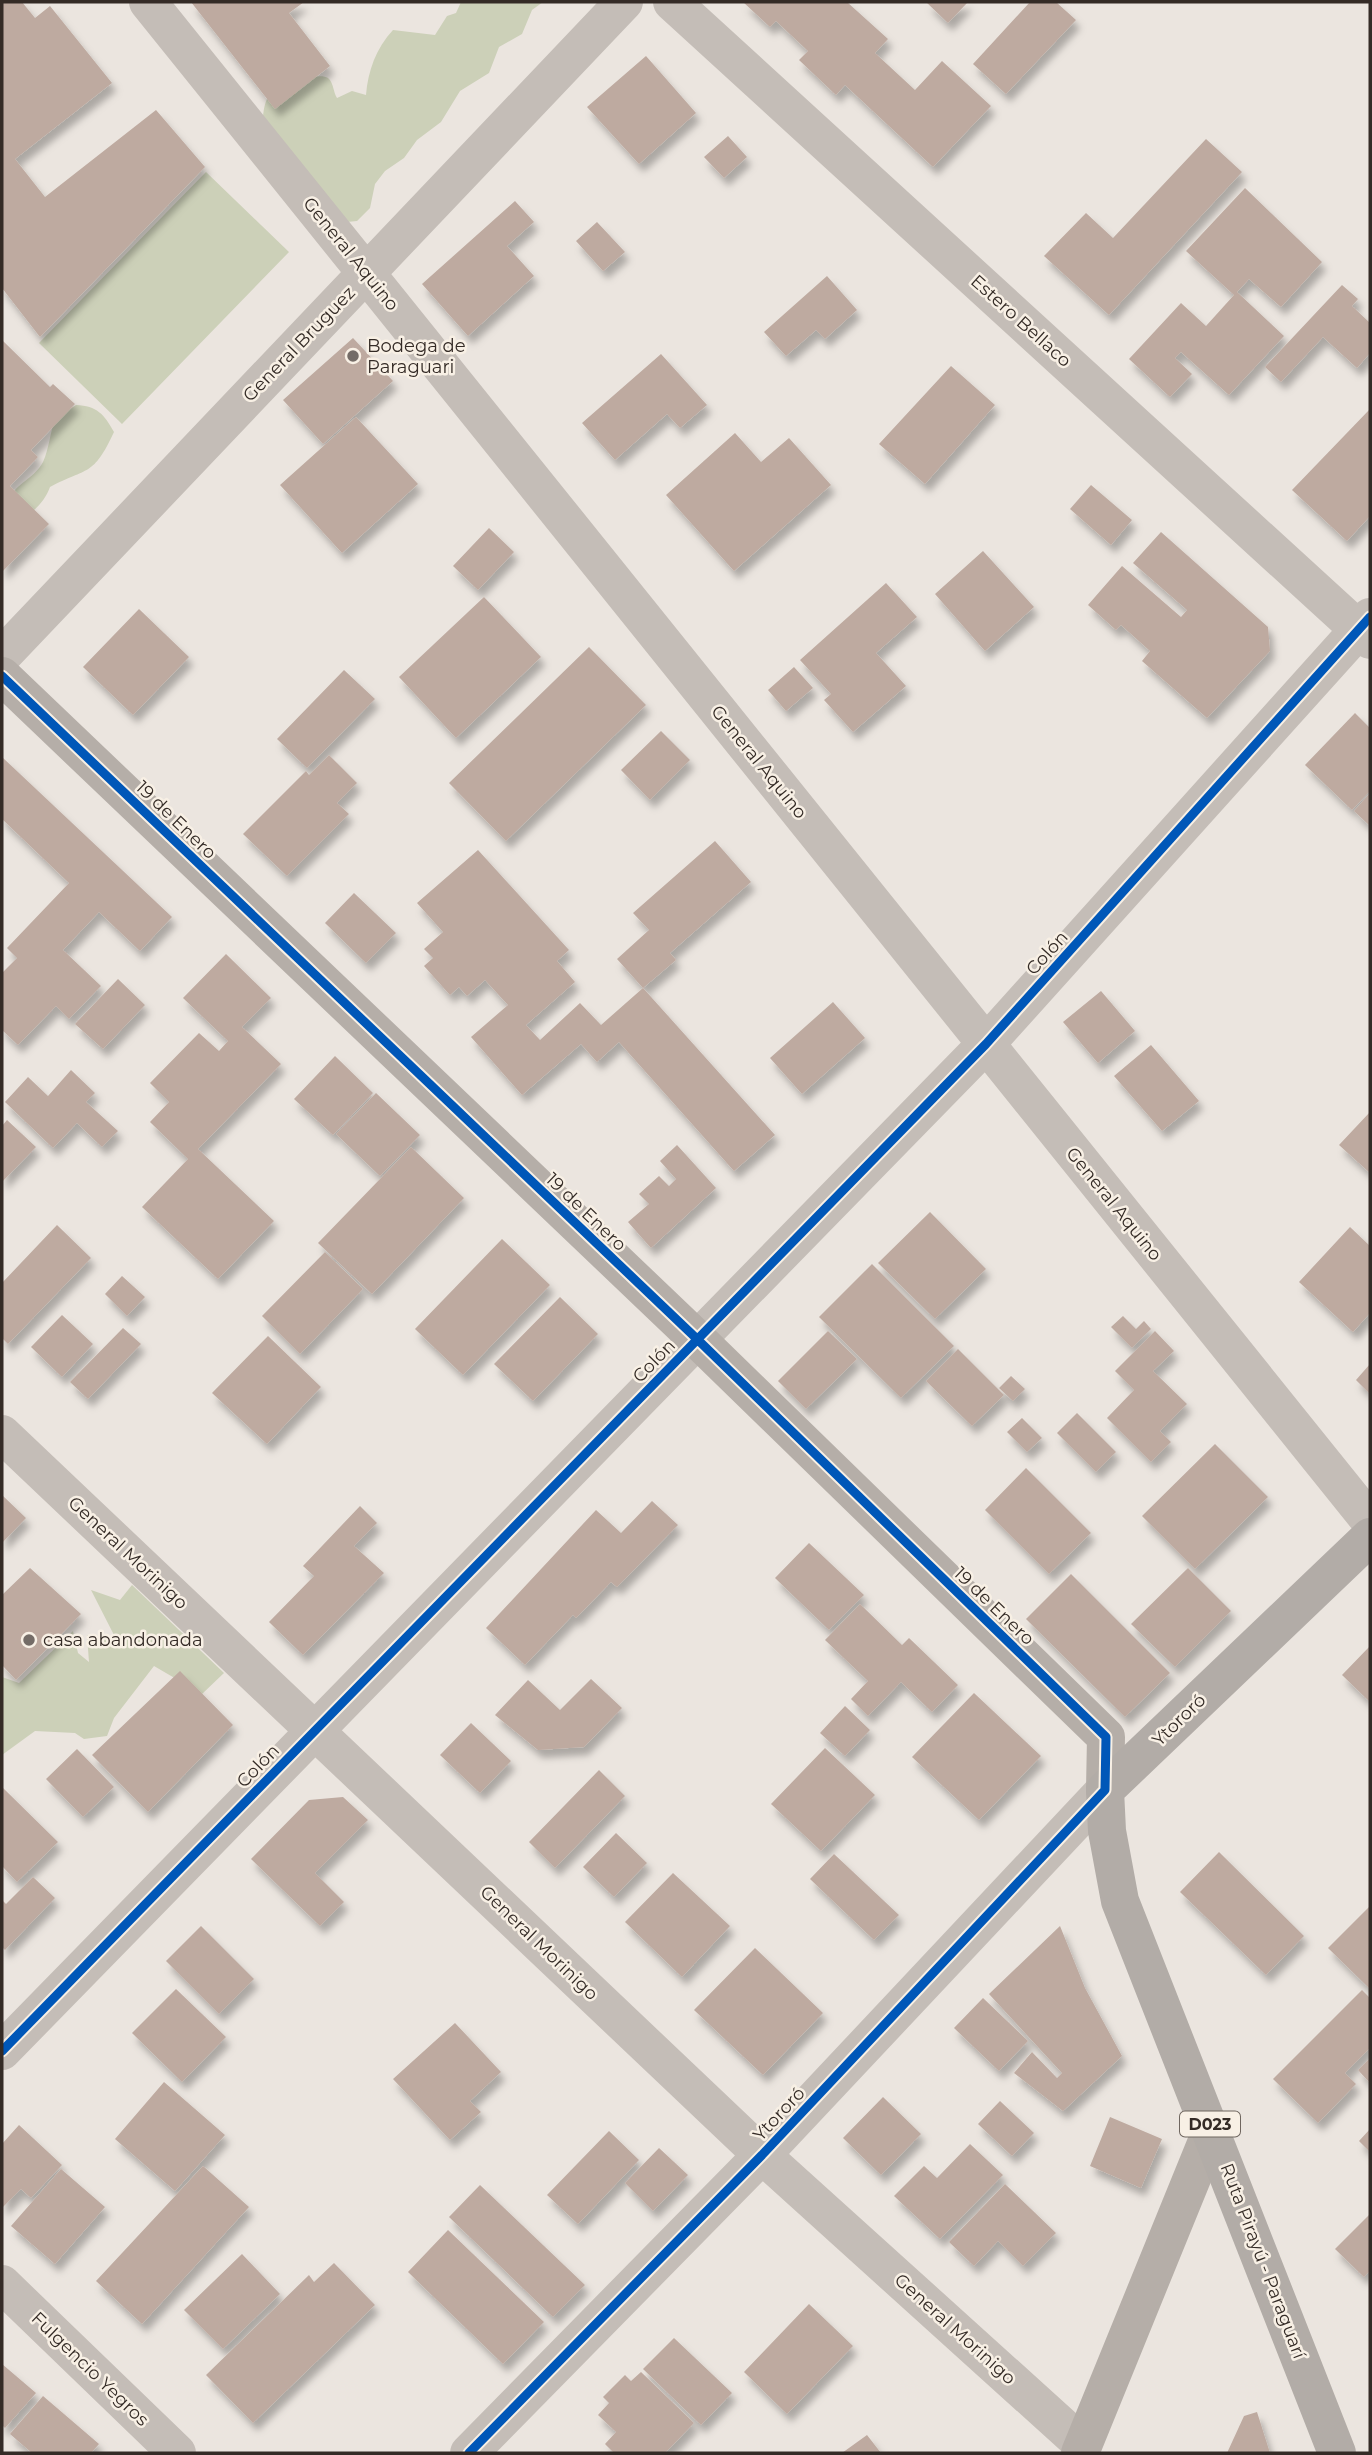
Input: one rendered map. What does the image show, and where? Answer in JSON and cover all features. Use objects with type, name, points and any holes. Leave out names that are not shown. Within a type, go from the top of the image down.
[{"type":"main road","name":"Ytororó","points":[[1105,1790],[1370,1537]]},
{"type":"main road","name":"Ruta Pirayú - Paraguarí","points":[[1105,1790],[1107,1831],[1120,1901],[1212,2129],[1337,2453]]},
{"type":"street","name":"General Aquino","points":[[148,2],[1370,1521]]},
{"type":"street","name":"General Bruguez","points":[[2,656],[624,2]]},
{"type":"street","name":"Estero Bellaco","points":[[672,2],[1366,628]]},
{"type":"street","name":"Colón","points":[[2,2051],[986,1044],[1366,628]]},
{"type":"street","name":"19 de Enero","points":[[2,676],[697,1339],[1106,1737],[1105,1790]]},
{"type":"street","name":"General Morinigo","points":[[2,1434],[762,2155],[1082,2449]]},
{"type":"street","name":"Ytororó","points":[[469,2453],[762,2155],[1105,1790]]},
{"type":"street","points":[[1082,2449],[1212,2129]]},
{"type":"street","name":"Fulgencio Yegros","points":[[2,2284],[177,2453]]},
{"type":"green space","points":[[461,2],[543,2],[532,10],[522,34],[499,47],[489,73],[460,91],[441,122],[417,140],[404,158],[385,171],[375,184],[370,208],[357,221],[347,222],[262,127],[267,99],[286,85],[305,78],[322,76],[331,82],[337,98],[352,91],[366,95],[374,60],[393,30],[435,35],[447,16],[456,13]]},
{"type":"green space","points":[[206,172],[289,252],[122,424],[39,343]]},
{"type":"green space","points":[[76,405],[95,409],[107,420],[114,432],[107,446],[95,464],[50,487],[43,501],[32,512],[5,527],[7,502],[43,462],[55,419]]},
{"type":"green space","points":[[132,1585],[224,1673],[202,1694],[154,1666],[114,1718],[107,1736],[84,1739],[75,1733],[35,1731],[2,1755],[2,1677],[19,1683],[73,1631],[78,1653],[89,1662],[87,1635],[115,1637],[91,1590],[120,1600]]},
{"type":"building","points":[[2,2],[22,2],[35,18],[50,6],[112,83],[15,159],[45,197],[156,110],[205,167],[40,337],[2,288]]},
{"type":"building","points":[[191,2],[304,2],[289,13],[330,66],[275,109]]},
{"type":"building","points":[[743,2],[847,2],[888,39],[875,53],[915,90],[942,61],[991,106],[933,167],[845,85],[836,95],[799,60],[808,51],[776,21],[770,27]]},
{"type":"building","points":[[926,2],[968,2],[948,23]]},
{"type":"building","points":[[1030,2],[1056,2],[1076,20],[1006,94],[973,64]]},
{"type":"building","points":[[646,56],[696,113],[639,164],[587,107]]},
{"type":"building","points":[[728,136],[747,157],[724,178],[704,157]]},
{"type":"building","points":[[1206,139],[1242,172],[1109,315],[1044,256],[1086,213],[1113,238]]},
{"type":"building","points":[[1245,188],[1322,262],[1281,307],[1249,279],[1237,292],[1284,336],[1229,395],[1181,352],[1175,358],[1192,374],[1170,397],[1129,359],[1181,303],[1206,326],[1234,295],[1186,251]]},
{"type":"building","points":[[515,201],[534,222],[507,246],[534,276],[468,336],[422,284]]},
{"type":"building","points":[[597,222],[625,252],[603,271],[576,241]]},
{"type":"building","points":[[827,276],[857,310],[825,339],[816,330],[786,356],[764,332]]},
{"type":"building","points":[[1342,285],[1358,299],[1352,306],[1370,323],[1370,353],[1357,368],[1323,337],[1281,382],[1265,367]]},
{"type":"building","points":[[353,338],[393,381],[323,444],[283,400]]},
{"type":"building","points":[[2,340],[50,387],[53,384],[75,404],[31,450],[38,457],[10,486],[49,524],[2,572]]},
{"type":"building","points":[[661,354],[707,405],[680,428],[667,414],[615,460],[582,423]]},
{"type":"building","points":[[951,366],[995,405],[925,484],[879,444]]},
{"type":"building","points":[[1370,409],[1370,516],[1347,541],[1292,490]]},
{"type":"building","points":[[356,417],[418,484],[342,553],[280,485]]},
{"type":"building","points":[[735,433],[761,462],[789,438],[831,485],[734,571],[666,495]]},
{"type":"building","points":[[1091,485],[1132,520],[1111,545],[1070,509]]},
{"type":"building","points":[[489,528],[514,552],[478,590],[453,566]]},
{"type":"building","points":[[1161,532],[1268,627],[1270,651],[1207,718],[1142,661],[1150,651],[1121,625],[1116,630],[1088,605],[1122,566],[1181,617],[1187,610],[1133,563]]},
{"type":"building","points":[[983,551],[1034,607],[985,651],[935,594]]},
{"type":"building","points":[[886,583],[917,617],[876,653],[906,686],[853,732],[824,700],[831,694],[800,660]]},
{"type":"building","points":[[484,597],[541,657],[456,738],[399,677]]},
{"type":"building","points":[[139,609],[189,657],[133,715],[83,667]]},
{"type":"building","points":[[589,647],[646,705],[506,841],[449,783]]},
{"type":"building","points":[[794,667],[813,688],[786,711],[768,690]]},
{"type":"building","points":[[344,670],[375,699],[307,768],[277,739]]},
{"type":"building","points":[[1355,713],[1370,728],[1370,791],[1352,810],[1305,765]]},
{"type":"building","points":[[661,731],[690,760],[650,800],[621,770]]},
{"type":"building","points":[[329,755],[357,783],[337,803],[349,814],[287,876],[243,834],[306,771],[309,775]]},
{"type":"building","points":[[2,757],[172,917],[140,951],[99,912],[63,950],[101,986],[69,1019],[56,1006],[18,1045],[2,1030],[2,973],[17,958],[7,948],[69,883],[2,819]]},
{"type":"building","points":[[1370,793],[1370,826],[1354,811]]},
{"type":"building","points":[[715,841],[751,882],[670,953],[676,960],[643,988],[617,959],[649,930],[633,913]]},
{"type":"building","points":[[478,850],[569,950],[557,961],[575,982],[526,1025],[540,1040],[580,1003],[601,1025],[643,988],[775,1135],[734,1171],[619,1042],[597,1062],[581,1044],[522,1095],[471,1037],[508,1005],[485,980],[467,996],[459,987],[450,995],[424,966],[433,958],[424,949],[443,932],[417,903]]},
{"type":"building","points":[[354,893],[396,933],[366,963],[325,923]]},
{"type":"building","points":[[226,954],[271,998],[242,1027],[281,1064],[198,1149],[274,1221],[218,1279],[142,1207],[188,1159],[150,1122],[169,1102],[150,1083],[199,1033],[219,1051],[228,1041],[183,998]]},
{"type":"building","points":[[118,979],[145,1005],[103,1049],[75,1024]]},
{"type":"building","points":[[1101,991],[1135,1031],[1098,1063],[1063,1022]]},
{"type":"building","points":[[833,1002],[865,1038],[802,1094],[770,1058]]},
{"type":"building","points":[[1151,1045],[1199,1101],[1162,1131],[1114,1076]]},
{"type":"building","points":[[335,1056],[373,1093],[333,1135],[294,1099]]},
{"type":"building","points":[[71,1070],[95,1093],[86,1102],[118,1131],[102,1147],[77,1123],[53,1148],[5,1102],[28,1077],[48,1096]]},
{"type":"building","points":[[376,1093],[420,1135],[380,1176],[336,1134]]},
{"type":"building","points":[[1370,1112],[1370,1173],[1339,1145]]},
{"type":"building","points":[[7,1120],[36,1147],[2,1182],[2,1126]]},
{"type":"building","points":[[677,1145],[716,1188],[651,1248],[628,1222],[649,1204],[639,1194],[659,1176],[669,1186],[676,1179],[660,1161]]},
{"type":"building","points":[[411,1147],[464,1198],[372,1294],[318,1243]]},
{"type":"building","points":[[930,1212],[986,1269],[935,1319],[878,1263]]},
{"type":"building","points":[[57,1225],[91,1258],[8,1344],[2,1338],[2,1283]]},
{"type":"building","points":[[1350,1227],[1370,1246],[1370,1313],[1353,1332],[1299,1282]]},
{"type":"building","points":[[502,1239],[550,1285],[463,1375],[415,1329]]},
{"type":"building","points":[[325,1252],[363,1289],[300,1354],[262,1316]]},
{"type":"building","points":[[872,1264],[954,1346],[901,1398],[819,1317]]},
{"type":"building","points":[[122,1276],[145,1297],[127,1316],[105,1294]]},
{"type":"building","points":[[560,1297],[598,1334],[533,1401],[494,1364]]},
{"type":"building","points":[[62,1315],[93,1344],[62,1377],[31,1347]]},
{"type":"building","points":[[1123,1316],[1136,1329],[1144,1321],[1151,1329],[1132,1348],[1111,1327]]},
{"type":"building","points":[[123,1328],[141,1344],[88,1399],[70,1382]]},
{"type":"building","points":[[828,1331],[857,1359],[806,1409],[778,1381]]},
{"type":"building","points":[[1155,1331],[1174,1351],[1153,1371],[1187,1404],[1160,1431],[1171,1442],[1151,1462],[1107,1418],[1134,1390],[1115,1371]]},
{"type":"building","points":[[268,1336],[321,1387],[267,1444],[212,1393]]},
{"type":"building","points":[[958,1349],[1004,1395],[972,1426],[926,1381]]},
{"type":"building","points":[[1370,1364],[1370,1394],[1356,1380]]},
{"type":"building","points":[[1011,1376],[1025,1389],[1013,1401],[999,1388]]},
{"type":"building","points":[[1077,1413],[1116,1452],[1096,1472],[1057,1433]]},
{"type":"building","points":[[1022,1418],[1042,1438],[1027,1452],[1007,1432]]},
{"type":"building","points":[[1215,1444],[1268,1497],[1195,1569],[1142,1516]]},
{"type":"building","points":[[1026,1468],[1091,1533],[1049,1574],[985,1510]]},
{"type":"building","points":[[2,1495],[26,1518],[2,1543]]},
{"type":"building","points":[[652,1501],[678,1525],[617,1587],[611,1582],[576,1618],[573,1615],[525,1665],[486,1628],[596,1510],[621,1533]]},
{"type":"building","points":[[360,1506],[377,1523],[354,1546],[384,1573],[303,1655],[269,1622],[314,1576],[303,1566]]},
{"type":"building","points":[[809,1543],[864,1595],[829,1630],[775,1578]]},
{"type":"building","name":"casa abandonada","points":[[30,1568],[81,1614],[16,1680],[2,1665],[2,1595]]},
{"type":"building","points":[[1188,1568],[1231,1611],[1175,1667],[1131,1624]]},
{"type":"building","points":[[1071,1574],[1170,1673],[1125,1717],[1026,1619]]},
{"type":"building","points":[[860,1604],[902,1645],[909,1638],[958,1685],[932,1712],[901,1682],[868,1716],[851,1699],[868,1681],[825,1640]]},
{"type":"building","points":[[1370,1646],[1370,1702],[1342,1675]]},
{"type":"building","points":[[180,1671],[233,1725],[148,1812],[92,1755]]},
{"type":"building","points":[[591,1679],[622,1708],[584,1747],[538,1750],[495,1715],[528,1680],[560,1710]]},
{"type":"building","points":[[974,1693],[1041,1756],[979,1820],[912,1757]]},
{"type":"building","points":[[845,1706],[870,1730],[845,1756],[820,1733]]},
{"type":"building","points":[[471,1723],[511,1761],[480,1793],[440,1755]]},
{"type":"building","points":[[825,1748],[875,1795],[821,1851],[771,1804]]},
{"type":"building","points":[[77,1749],[114,1787],[83,1817],[46,1779]]},
{"type":"building","points":[[599,1770],[625,1796],[555,1868],[529,1842]]},
{"type":"building","points":[[2,1787],[58,1842],[17,1882],[2,1866]]},
{"type":"building","points":[[343,1797],[368,1820],[315,1873],[344,1902],[320,1926],[251,1859],[309,1800]]},
{"type":"building","points":[[616,1833],[647,1863],[614,1897],[583,1867]]},
{"type":"building","points":[[1219,1852],[1304,1936],[1266,1975],[1180,1892]]},
{"type":"building","points":[[834,1854],[899,1915],[874,1940],[810,1879]]},
{"type":"building","points":[[673,1873],[730,1926],[682,1977],[625,1922]]},
{"type":"building","points":[[33,1877],[55,1898],[5,1950],[2,1947],[2,1900],[6,1904]]},
{"type":"building","points":[[1370,1906],[1370,1989],[1328,1948]]},
{"type":"building","points":[[201,1926],[254,1979],[219,2014],[166,1961]]},
{"type":"building","points":[[1060,1926],[1085,1988],[1122,2056],[1063,2111],[1014,2073],[1032,2052],[1057,2078],[1062,2073],[989,1994]]},
{"type":"building","points":[[755,1948],[823,2013],[763,2075],[694,2010]]},
{"type":"building","points":[[176,1989],[226,2037],[182,2082],[132,2033]]},
{"type":"building","points":[[1362,1990],[1370,1998],[1370,2048],[1345,2073],[1356,2084],[1318,2123],[1273,2079]]},
{"type":"building","points":[[983,1998],[1028,2041],[999,2071],[954,2028]]},
{"type":"building","points":[[455,2023],[501,2072],[470,2101],[481,2112],[450,2140],[393,2079]]},
{"type":"building","points":[[1370,2058],[1370,2083],[1358,2070]]},
{"type":"building","points":[[164,2082],[225,2135],[175,2191],[115,2139]]},
{"type":"building","points":[[883,2097],[921,2134],[881,2175],[843,2138]]},
{"type":"building","points":[[1000,2101],[1034,2133],[1012,2156],[978,2124]]},
{"type":"building","points":[[1110,2117],[1162,2139],[1141,2188],[1090,2166]]},
{"type":"building","points":[[19,2125],[62,2165],[31,2198],[21,2189],[2,2208],[2,2144]]},
{"type":"building","points":[[1370,2129],[1370,2152],[1359,2141]]},
{"type":"building","points":[[609,2131],[639,2160],[578,2224],[547,2195]]},
{"type":"building","points":[[970,2144],[1003,2175],[940,2239],[894,2196],[924,2166],[937,2178]]},
{"type":"building","points":[[659,2148],[688,2175],[653,2211],[625,2183]]},
{"type":"building","points":[[203,2166],[249,2207],[142,2324],[96,2281]]},
{"type":"building","points":[[61,2169],[105,2207],[55,2264],[11,2226]]},
{"type":"building","points":[[1005,2184],[1056,2233],[1023,2266],[998,2241],[974,2266],[949,2242]]},
{"type":"building","points":[[480,2185],[585,2285],[553,2317],[449,2217]]},
{"type":"building","points":[[1370,2214],[1370,2271],[1364,2277],[1335,2249]]},
{"type":"building","points":[[448,2230],[544,2322],[503,2364],[408,2272]]},
{"type":"building","points":[[242,2254],[280,2294],[223,2349],[184,2310]]},
{"type":"building","points":[[334,2263],[375,2305],[253,2423],[206,2375],[309,2275],[314,2282]]},
{"type":"building","points":[[809,2304],[853,2346],[787,2414],[744,2372]]},
{"type":"building","points":[[674,2338],[732,2393],[701,2425],[643,2369]]},
{"type":"building","points":[[2,2364],[36,2393],[5,2428],[2,2425]]},
{"type":"building","points":[[641,2372],[694,2423],[665,2453],[614,2453],[605,2444],[616,2432],[598,2415],[609,2403],[603,2397],[625,2375],[631,2381]]},
{"type":"building","points":[[43,2396],[99,2444],[91,2453],[32,2453],[10,2434]]},
{"type":"building","points":[[1257,2412],[1270,2453],[1227,2453],[1244,2416]]},
{"type":"building","points":[[867,2435],[881,2453],[842,2453]]},
{"type":"cycle path","points":[[2,2051],[986,1044],[1370,617]]},
{"type":"cycle path","points":[[2,676],[697,1339],[1106,1737],[1105,1790],[762,2155],[469,2453]]},
{"type":"place","name":"Bodega de Paraguari","points":[[353,356]]},
{"type":"place","name":"casa abandonada","points":[[29,1640]]}]
